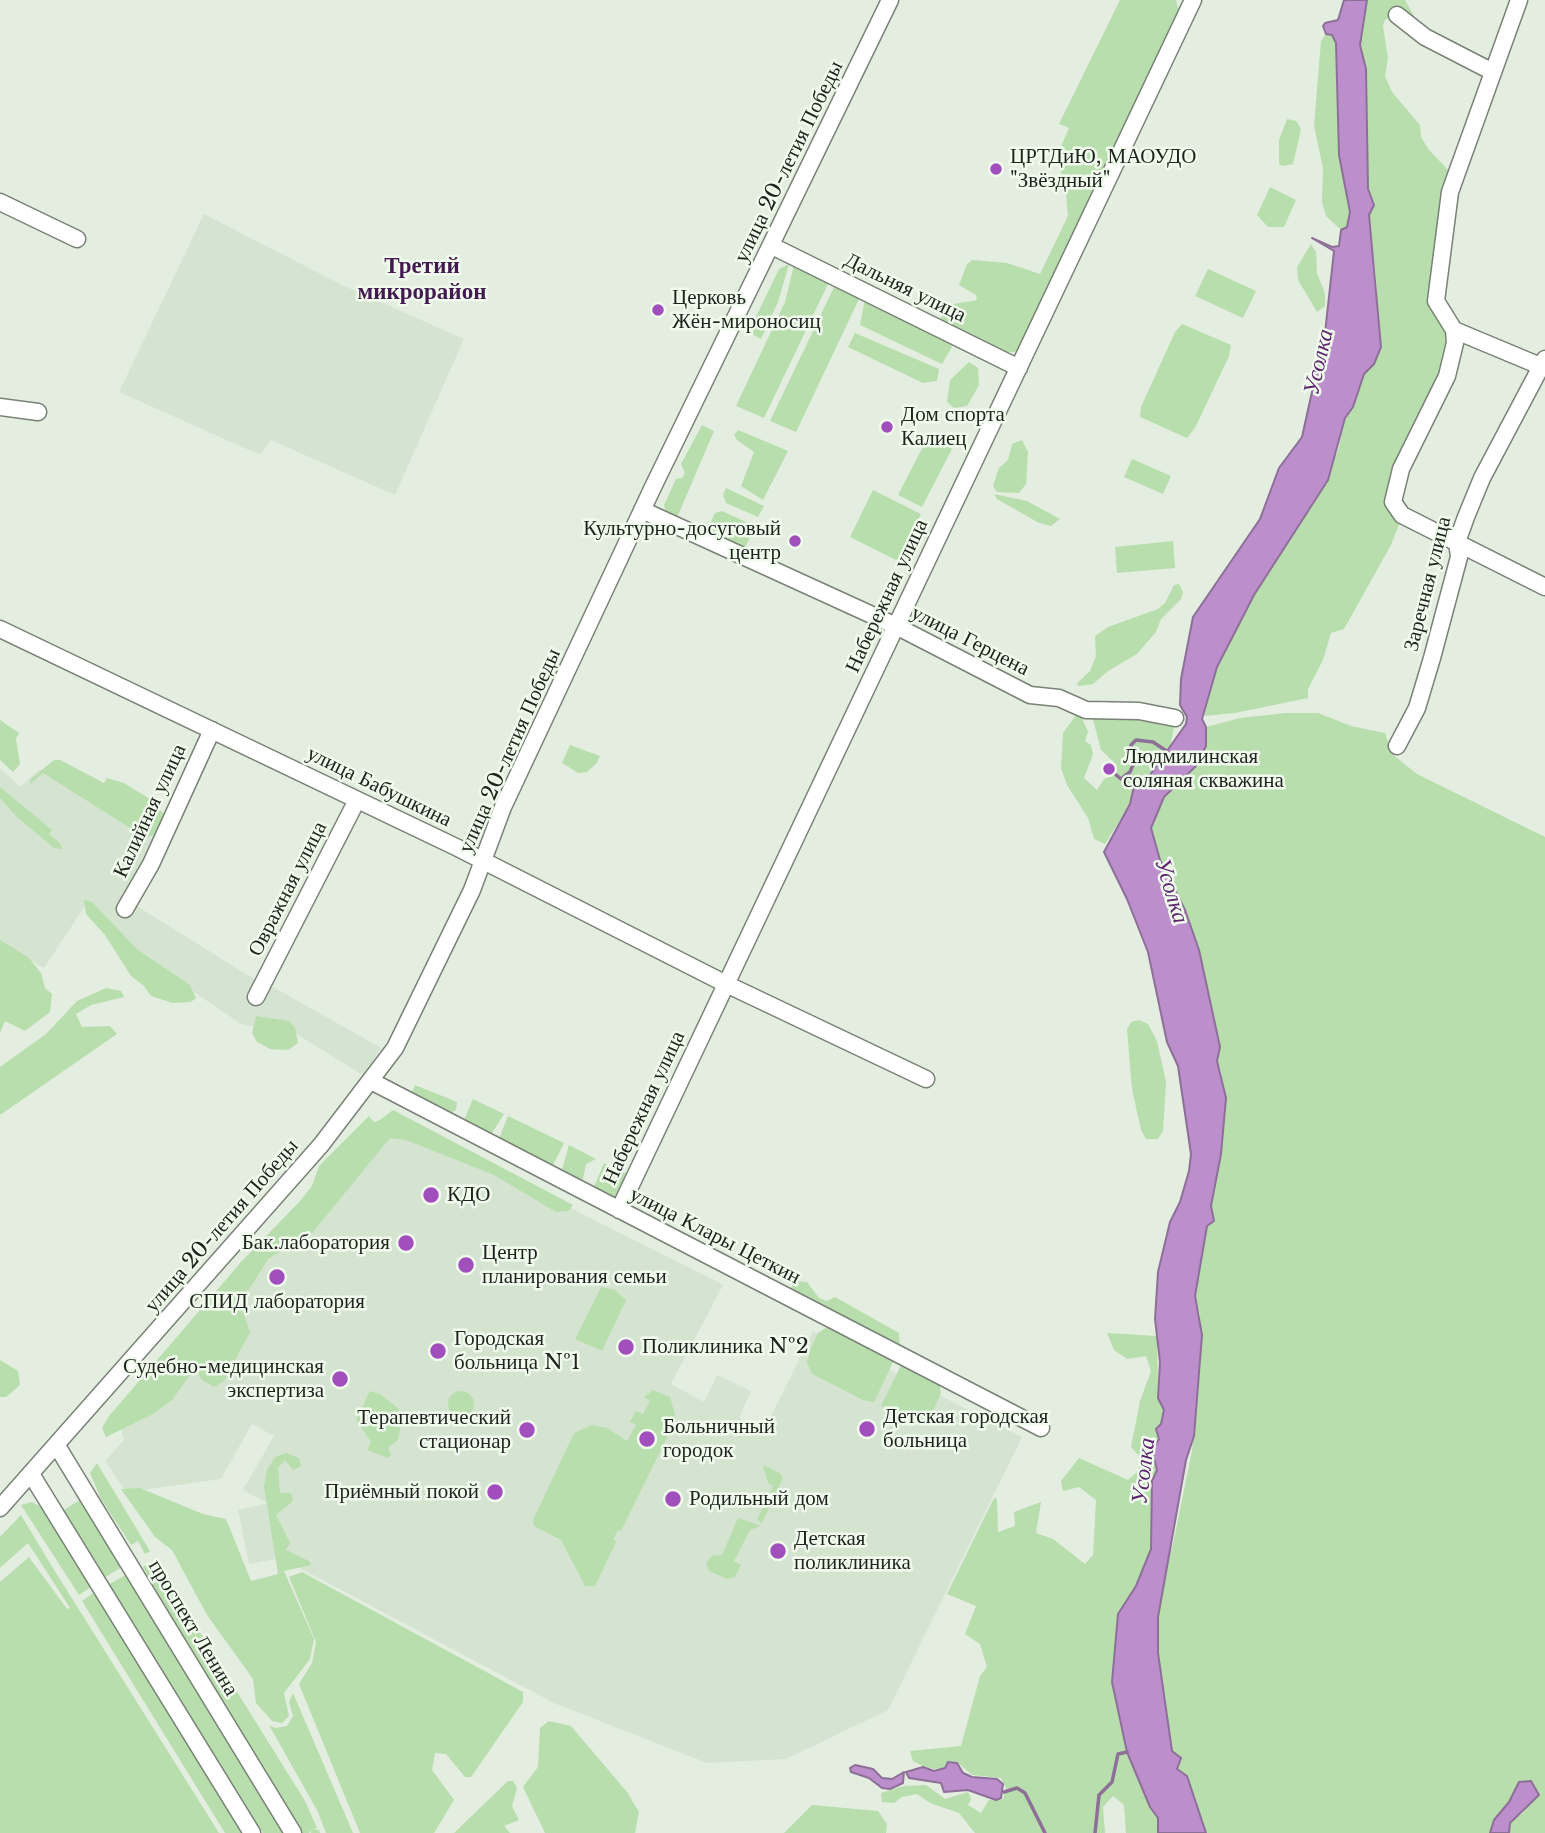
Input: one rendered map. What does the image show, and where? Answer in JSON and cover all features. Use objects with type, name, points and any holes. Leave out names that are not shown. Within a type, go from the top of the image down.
[{"type":"street","name":"улица 20-летия Победы","points":[[0,1508],[314,1154],[396,1048],[484,861],[503,807],[642,510],[890,0]]},
{"type":"street","points":[[1519,0],[1491,71],[1450,192],[1436,301],[1454,330],[1455,343],[1447,376],[1413,442],[1394,490],[1393,502],[1402,515],[1545,587]]},
{"type":"street","name":"Набережная улица","points":[[619,1210],[1191,1]]},
{"type":"street","points":[[1397,15],[1424,37],[1491,71]]},
{"type":"street","points":[[0,202],[77,239]]},
{"type":"street","name":"Дальняя улица","points":[[772,246],[1019,368]]},
{"type":"street","points":[[1454,330],[1544,365]]},
{"type":"street","name":"Заречная улица","points":[[1396,746],[1417,708],[1432,658],[1459,557],[1457,542],[1482,478],[1544,365]]},
{"type":"street","points":[[0,407],[38,412]]},
{"type":"street","name":"улица Герцена","points":[[642,510],[896,626],[1030,695],[1055,697],[1086,710],[1139,711],[1175,718]]},
{"type":"street","name":"улица Бабушкина","points":[[0,629],[484,861],[726,984],[926,1079]]},
{"type":"street","name":"Калийная улица","points":[[125,909],[152,864],[212,730]]},
{"type":"street","name":"Овражная улица","points":[[256,997],[357,800]]},
{"type":"street","name":"улица Клары Цеткин","points":[[371,1081],[1041,1428]]},
{"type":"street","name":"проспект Ленина","points":[[57,1446],[293,1833]]},
{"type":"street","points":[[31,1474],[252,1833]]},
{"type":"shaded area","points":[[204,214],[342,285],[464,339],[395,495],[271,440],[260,455],[119,392]]},
{"type":"shaded area","points":[[0,768],[20,787],[40,769],[164,846],[135,905],[259,982],[273,987],[381,1048],[363,1075],[298,1035],[241,1024],[126,946],[85,906],[44,968],[0,945]]},
{"type":"shaded area","name":"Больничный городок","points":[[389,1116],[723,1285],[671,1384],[704,1402],[717,1375],[751,1391],[739,1418],[763,1432],[813,1331],[1022,1437],[888,1710],[786,1759],[707,1763],[554,1703],[281,1558],[249,1564],[238,1510],[268,1503],[243,1490],[274,1436],[252,1424],[221,1479],[126,1492],[105,1461],[124,1440],[121,1429]]},
{"type":"green space","points":[[1120,0],[1176,0],[1179,12],[1018,352],[1005,352],[944,325],[941,319],[943,312],[948,305],[977,300],[976,295],[959,285],[967,264],[972,260],[1007,263],[1040,274],[1068,216],[1065,183],[1061,181],[1062,144],[1069,128],[1059,124]]},
{"type":"green space","points":[[1367,0],[1405,0],[1422,31],[1397,13],[1385,20],[1383,26],[1388,58],[1385,76],[1392,92],[1420,125],[1421,137],[1429,150],[1453,175],[1434,298],[1453,343],[1399,466],[1400,522],[1391,545],[1344,629],[1331,633],[1323,660],[1308,689],[1308,698],[1235,713],[1204,716],[1217,667],[1254,595],[1314,501],[1338,451],[1345,418],[1353,407],[1364,374],[1374,364],[1377,287],[1369,215],[1373,205],[1368,189],[1366,69],[1360,45]]},
{"type":"green space","points":[[1326,34],[1331,34],[1336,43],[1339,155],[1350,212],[1347,228],[1341,230],[1326,216],[1322,202],[1323,168],[1314,126],[1321,41]]},
{"type":"green space","points":[[1287,119],[1296,121],[1301,129],[1293,164],[1282,166],[1279,164],[1279,140]]},
{"type":"green space","points":[[1270,187],[1296,200],[1284,227],[1268,227],[1257,215]]},
{"type":"green space","points":[[1311,244],[1316,252],[1317,273],[1325,294],[1325,306],[1317,312],[1298,280],[1297,267]]},
{"type":"green space","points":[[789,264],[778,302],[761,339],[752,334],[754,321],[779,269]]},
{"type":"green space","points":[[794,265],[829,282],[764,418],[736,406],[785,302]]},
{"type":"green space","points":[[1208,269],[1256,291],[1243,318],[1195,296]]},
{"type":"green space","points":[[835,285],[860,297],[796,432],[770,421]]},
{"type":"green space","points":[[865,299],[946,339],[952,347],[942,364],[860,325]]},
{"type":"green space","points":[[1182,324],[1231,345],[1229,356],[1195,428],[1187,438],[1140,417],[1141,407],[1175,332]]},
{"type":"green space","points":[[855,333],[939,369],[937,381],[923,383],[848,347]]},
{"type":"green space","points":[[969,362],[978,368],[979,385],[967,406],[954,408],[947,402],[950,380]]},
{"type":"green space","points":[[702,425],[714,431],[676,520],[667,516],[664,505],[676,479],[682,478],[685,473],[681,464]]},
{"type":"green space","points":[[738,430],[788,451],[763,500],[741,486],[754,452],[737,440],[734,435]]},
{"type":"green space","points":[[928,437],[952,449],[922,507],[898,495]]},
{"type":"green space","points":[[1022,440],[1028,452],[1026,484],[1019,493],[997,492],[993,486],[999,468],[1008,460],[1012,444]]},
{"type":"green space","points":[[1132,459],[1171,476],[1163,494],[1124,477]]},
{"type":"green space","points":[[726,488],[764,506],[758,517],[726,503],[723,495]]},
{"type":"green space","points":[[873,490],[921,514],[898,561],[850,537]]},
{"type":"green space","points":[[994,494],[1027,501],[1060,519],[1051,526],[1039,523],[997,499]]},
{"type":"green space","points":[[722,511],[755,526],[744,550],[706,532],[715,513]]},
{"type":"green space","points":[[1173,541],[1175,568],[1117,573],[1115,547]]},
{"type":"green space","points":[[1179,584],[1183,592],[1181,599],[1161,619],[1156,632],[1137,654],[1108,671],[1093,684],[1078,686],[1077,683],[1090,671],[1096,656],[1095,636],[1108,627],[1158,609],[1165,603],[1174,585]]},
{"type":"green space","points":[[1079,711],[1088,732],[1085,741],[1091,745],[1093,754],[1084,778],[1097,790],[1104,779],[1113,775],[1114,766],[1117,765],[1101,750],[1091,712],[1175,722],[1170,747],[1150,775],[1132,788],[1130,804],[1105,844],[1094,839],[1088,818],[1067,785],[1061,768],[1063,733]]},
{"type":"green space","points":[[1318,713],[1351,726],[1385,733],[1392,754],[1417,774],[1545,837],[1545,1833],[1509,1833],[1510,1823],[1524,1812],[1519,1783],[1509,1802],[1494,1820],[1490,1833],[1206,1833],[1187,1777],[1177,1769],[1172,1751],[1158,1653],[1158,1617],[1163,1577],[1173,1544],[1192,1451],[1201,1360],[1200,1315],[1195,1296],[1207,1226],[1214,1221],[1211,1206],[1221,1154],[1226,1098],[1219,1079],[1222,1075],[1217,1061],[1220,1047],[1199,950],[1185,910],[1160,860],[1151,828],[1164,797],[1196,766],[1206,746],[1206,727],[1240,718]]},
{"type":"green space","points":[[0,720],[19,733],[16,739],[20,764],[13,772],[0,760]]},
{"type":"green space","points":[[570,745],[600,756],[596,764],[587,772],[578,773],[562,763]]},
{"type":"green space","points":[[54,760],[60,760],[104,783],[107,778],[124,783],[153,801],[165,816],[153,836],[138,838],[135,831],[43,773],[30,784],[31,779]]},
{"type":"green space","points":[[0,787],[52,830],[49,834],[60,843],[62,849],[54,848],[16,816],[0,798]]},
{"type":"green space","points":[[84,900],[92,902],[138,950],[190,985],[196,998],[191,1002],[173,1003],[151,996],[144,986],[131,976],[105,935],[86,914]]},
{"type":"green space","points":[[0,940],[28,957],[41,973],[45,988],[52,994],[50,1012],[25,1031],[5,1021],[0,1033]]},
{"type":"green space","points":[[106,988],[121,991],[124,997],[91,1005],[76,1014],[82,1027],[110,1026],[117,1034],[0,1115],[0,1067],[46,1034],[77,1001]]},
{"type":"green space","points":[[256,1016],[289,1021],[295,1028],[298,1043],[288,1050],[270,1049],[257,1042],[252,1033]]},
{"type":"green space","points":[[1139,1020],[1148,1024],[1157,1041],[1166,1082],[1163,1131],[1158,1139],[1146,1139],[1141,1130],[1132,1089],[1127,1030],[1131,1022]]},
{"type":"green space","points":[[415,1085],[457,1102],[456,1110],[450,1113],[411,1095]]},
{"type":"green space","points":[[473,1099],[504,1114],[492,1133],[465,1123]]},
{"type":"green space","points":[[393,1110],[573,1205],[568,1211],[556,1212],[494,1175],[406,1140],[390,1138],[312,1233],[268,1259],[240,1304],[250,1332],[224,1381],[214,1387],[202,1380],[195,1368],[172,1400],[151,1415],[106,1437],[102,1428],[109,1416],[241,1262],[300,1201],[312,1186],[319,1166],[369,1116],[374,1122]]},
{"type":"green space","points":[[508,1116],[564,1143],[553,1165],[499,1139]]},
{"type":"green space","points":[[569,1145],[596,1159],[586,1164],[582,1183],[561,1173]]},
{"type":"green space","points":[[604,1163],[629,1175],[619,1197],[615,1199],[593,1189]]},
{"type":"green space","points":[[796,1281],[807,1282],[819,1298],[827,1301],[835,1297],[899,1333],[900,1348],[789,1291]]},
{"type":"green space","points":[[601,1287],[615,1290],[626,1300],[602,1351],[575,1339]]},
{"type":"green space","points":[[827,1327],[894,1360],[874,1402],[863,1400],[812,1374],[807,1362],[810,1350],[818,1333]]},
{"type":"green space","points":[[1107,1333],[1157,1336],[1158,1398],[1164,1410],[1160,1439],[1152,1450],[1157,1470],[1152,1481],[1151,1549],[1136,1586],[1118,1614],[1112,1682],[1150,1807],[1158,1818],[1158,1833],[1126,1833],[1124,1805],[1113,1796],[1103,1807],[1105,1833],[975,1833],[959,1813],[930,1803],[917,1794],[902,1797],[894,1803],[882,1802],[881,1793],[904,1786],[926,1785],[945,1799],[968,1792],[971,1799],[968,1805],[981,1813],[989,1800],[1003,1799],[1006,1788],[1001,1778],[972,1775],[957,1762],[948,1761],[944,1768],[923,1766],[913,1761],[910,1751],[961,1746],[980,1676],[987,1667],[980,1644],[965,1634],[976,1606],[947,1594],[994,1498],[997,1499],[998,1532],[1015,1526],[1014,1512],[1041,1502],[1036,1533],[1053,1539],[1085,1564],[1093,1555],[1096,1500],[1079,1487],[1063,1491],[1061,1481],[1079,1458],[1128,1480],[1138,1471],[1141,1458],[1131,1447],[1140,1401],[1151,1371],[1146,1356],[1127,1359],[1114,1350]]},
{"type":"green space","points":[[0,1360],[18,1371],[20,1385],[6,1397],[0,1397]]},
{"type":"green space","points":[[902,1363],[939,1381],[941,1393],[931,1415],[923,1421],[909,1420],[881,1406]]},
{"type":"green space","points":[[653,1390],[670,1397],[676,1419],[621,1531],[618,1530],[613,1539],[616,1542],[595,1586],[585,1586],[561,1540],[534,1526],[533,1520],[574,1433],[592,1425],[607,1428],[627,1441],[636,1425],[630,1422],[636,1411],[643,1414],[650,1401],[644,1397]]},
{"type":"green space","points":[[370,1391],[380,1394],[399,1409],[398,1440],[388,1448],[391,1455],[388,1458],[367,1450],[371,1442],[356,1420]]},
{"type":"green space","points":[[461,1391],[470,1395],[474,1404],[470,1413],[461,1417],[452,1413],[448,1404],[452,1395]]},
{"type":"green space","points":[[286,1453],[299,1458],[301,1466],[293,1470],[285,1460],[278,1468],[280,1493],[291,1493],[293,1501],[276,1515],[290,1543],[286,1550],[309,1561],[311,1565],[284,1571],[314,1639],[310,1659],[284,1693],[289,1716],[282,1723],[272,1721],[256,1703],[253,1679],[207,1615],[172,1550],[155,1537],[121,1489],[140,1488],[203,1514],[226,1519],[251,1581],[278,1574],[264,1486],[267,1470],[275,1457]]},
{"type":"green space","points":[[97,1463],[150,1551],[145,1554],[138,1541],[131,1545],[101,1499],[90,1473]]},
{"type":"green space","points":[[763,1465],[780,1473],[783,1478],[762,1523],[757,1520],[773,1486],[768,1483]]},
{"type":"green space","points":[[80,1500],[122,1567],[104,1578],[62,1511]]},
{"type":"green space","points":[[32,1502],[48,1511],[94,1585],[79,1595],[21,1505]]},
{"type":"green space","points":[[21,1515],[219,1833],[0,1833],[0,1582],[29,1557],[67,1609],[70,1608],[28,1543],[0,1568],[0,1537]]},
{"type":"green space","points":[[738,1518],[761,1526],[750,1530],[734,1561],[741,1565],[735,1577],[727,1579],[709,1571],[706,1563],[712,1556],[722,1555]]},
{"type":"green space","points":[[155,1560],[305,1801],[317,1828],[313,1829],[319,1830],[320,1833],[311,1833],[311,1830],[309,1833],[299,1833],[160,1600],[143,1567]]},
{"type":"green space","points":[[302,1572],[523,1692],[523,1702],[471,1777],[465,1777],[446,1754],[435,1753],[432,1770],[454,1800],[434,1833],[360,1833],[299,1684],[312,1663],[316,1642],[289,1577]]},
{"type":"green space","points":[[127,1574],[285,1833],[263,1833],[108,1585]]},
{"type":"green space","points":[[96,1591],[245,1833],[225,1833],[82,1601]]},
{"type":"green space","points":[[293,1693],[353,1833],[326,1833],[318,1812],[269,1725],[275,1728],[287,1726],[293,1716],[289,1702]]},
{"type":"green space","points":[[549,1721],[571,1726],[627,1792],[639,1812],[635,1833],[545,1833],[523,1787],[538,1767],[540,1728]]},
{"type":"green space","points":[[508,1781],[513,1781],[517,1788],[512,1806],[519,1820],[504,1826],[510,1833],[454,1833]]},
{"type":"green space","points":[[812,1805],[878,1811],[887,1824],[886,1833],[784,1833]]},
{"type":"water","name":"Усолка","points":[[1344,0],[1367,0],[1360,45],[1366,69],[1368,189],[1374,205],[1369,215],[1381,347],[1374,364],[1364,374],[1353,407],[1345,418],[1328,480],[1254,595],[1217,667],[1202,719],[1206,727],[1206,746],[1196,766],[1164,797],[1151,828],[1160,860],[1185,910],[1199,950],[1220,1047],[1217,1061],[1226,1098],[1221,1154],[1211,1206],[1214,1221],[1207,1226],[1195,1296],[1202,1335],[1194,1436],[1186,1460],[1158,1617],[1158,1653],[1172,1751],[1181,1758],[1177,1769],[1187,1776],[1206,1833],[1158,1833],[1158,1818],[1150,1807],[1127,1752],[1112,1682],[1118,1614],[1136,1586],[1151,1549],[1152,1481],[1157,1470],[1152,1450],[1159,1439],[1156,1429],[1161,1424],[1164,1410],[1158,1398],[1160,1362],[1155,1319],[1158,1272],[1170,1222],[1180,1202],[1189,1171],[1191,1154],[1178,1066],[1167,1042],[1148,952],[1127,899],[1104,852],[1130,804],[1135,782],[1150,775],[1186,724],[1187,717],[1180,705],[1181,679],[1193,617],[1260,519],[1279,468],[1302,437],[1325,333],[1334,251],[1312,238],[1332,247],[1339,246],[1341,230],[1347,227],[1350,212],[1339,155],[1336,43],[1332,35],[1326,34],[1323,26],[1338,20]]},
{"type":"water","points":[[948,1762],[957,1763],[963,1773],[972,1777],[997,1779],[1003,1784],[1001,1798],[996,1800],[968,1790],[944,1792],[941,1783],[909,1778],[906,1772],[923,1767],[934,1771],[945,1768]]},
{"type":"water","points":[[855,1765],[873,1769],[882,1778],[892,1779],[904,1772],[903,1783],[890,1789],[882,1788],[869,1778],[851,1772],[850,1768]]},
{"type":"water","points":[[1531,1781],[1539,1795],[1510,1823],[1509,1833],[1490,1833],[1494,1820],[1509,1802],[1519,1782]]},
{"type":"waterway","points":[[1109,769],[1121,779],[1130,772],[1135,760],[1131,745],[1136,740],[1153,742],[1168,752]]},
{"type":"waterway","points":[[1095,1833],[1099,1795],[1112,1782],[1118,1754],[1127,1752]]},
{"type":"waterway","points":[[1004,1792],[1017,1788],[1025,1793],[1045,1833]]},
{"type":"place","name":"ЦРТДиЮ, МАОУДО \"Звёздный\"","points":[[996,169]]},
{"type":"place","name":"Церковь Жён-мироносиц","points":[[658,310]]},
{"type":"place","name":"Дом спорта Калиец","points":[[887,427]]},
{"type":"place","name":"Культурно-досуговый центр","points":[[795,541]]},
{"type":"place","name":"Людмилинская соляная скважина","points":[[1109,769]]},
{"type":"place","name":"КДО","points":[[431,1195]]},
{"type":"place","name":"Бак.лаборатория","points":[[406,1243]]},
{"type":"place","name":"Центр планирования семьи","points":[[466,1265]]},
{"type":"place","name":"СПИД лаборатория","points":[[277,1277]]},
{"type":"place","name":"Поликлиника №2","points":[[626,1347]]},
{"type":"place","name":"Городская больница №1","points":[[438,1351]]},
{"type":"place","name":"Судебно-медицинская экспертиза","points":[[340,1379]]},
{"type":"place","name":"Детская городская больница","points":[[867,1429]]},
{"type":"place","name":"Терапевтический стационар","points":[[527,1430]]},
{"type":"place","name":"Больничный городок","points":[[647,1439]]},
{"type":"place","name":"Приёмный покой","points":[[495,1492]]},
{"type":"place","name":"Родильный дом","points":[[673,1499]]},
{"type":"place","name":"Детская поликлиника","points":[[778,1551]]},
{"type":"district","name":"Третий микрорайон","points":[[422,280]]}]
